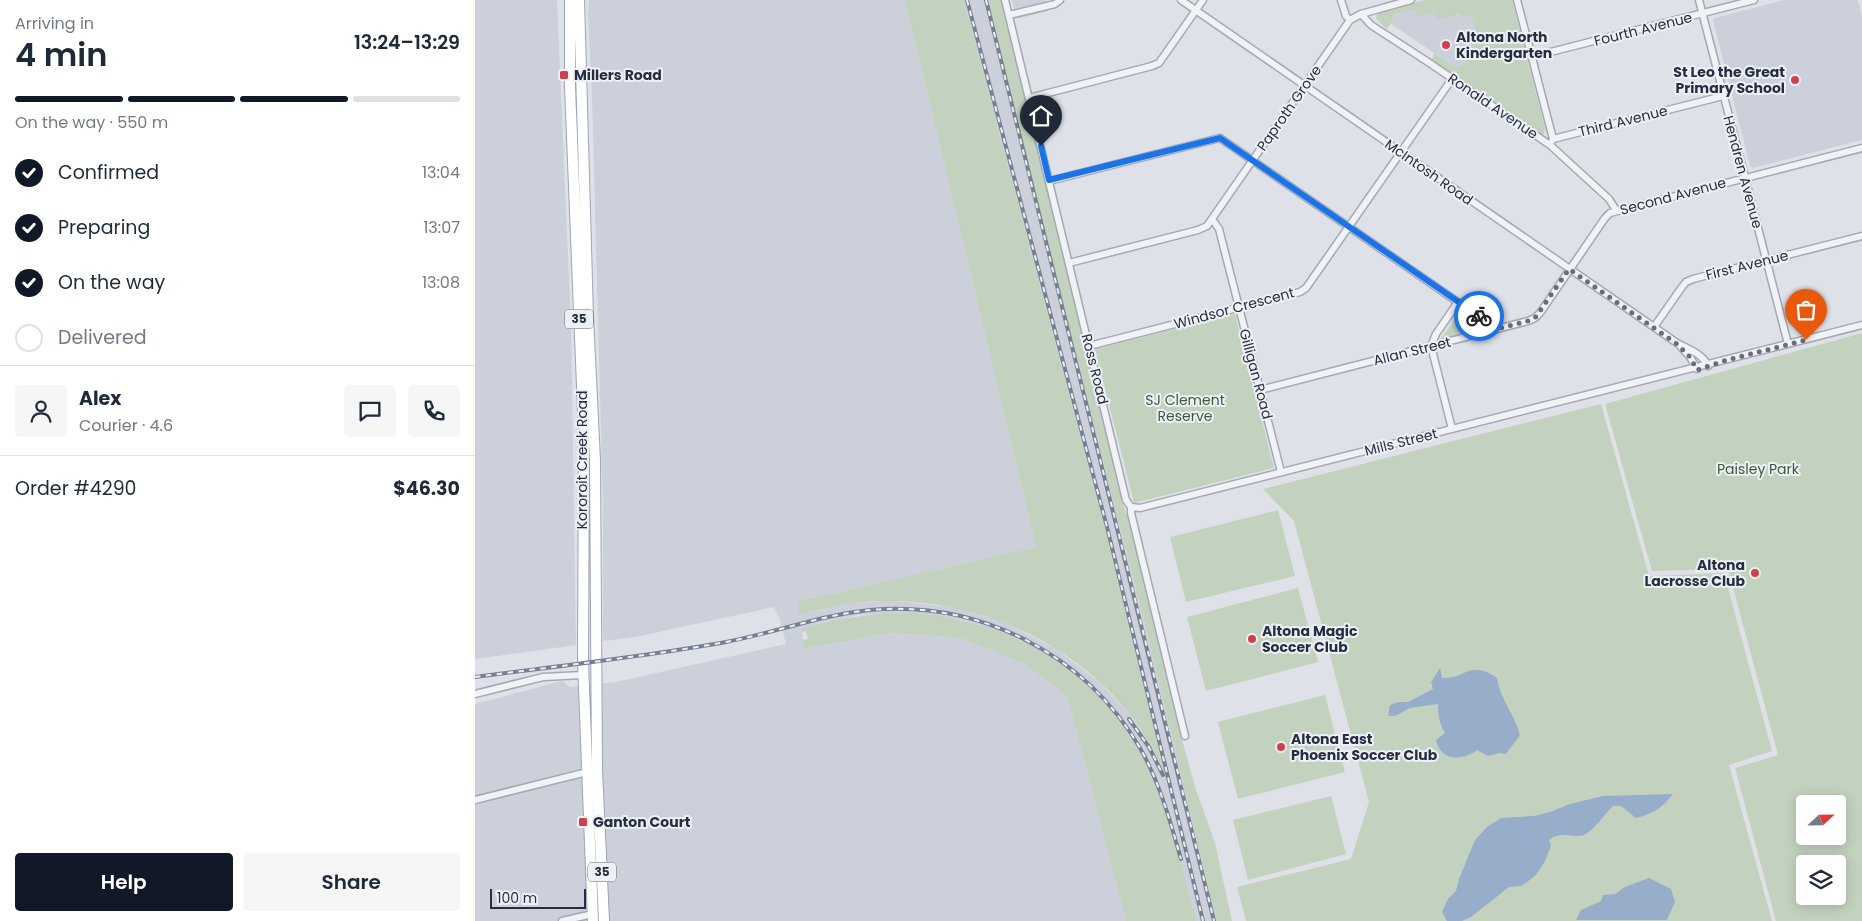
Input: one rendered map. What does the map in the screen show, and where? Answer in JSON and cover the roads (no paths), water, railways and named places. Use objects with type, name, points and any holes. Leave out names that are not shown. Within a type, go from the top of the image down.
[{"type":"main road","name":"Kororoit Creek Road","points":[[570,0],[569,49],[584,436],[583,676],[592,771],[598,917]]},
{"type":"main road","name":"Kororoit Creek Road","points":[[579,0],[588,317],[595,460],[592,771]]},
{"type":"main road","points":[[569,49],[580,41]]},
{"type":"main road","points":[[575,202],[586,202]]},
{"type":"main road","points":[[582,594],[595,594]]},
{"type":"main road","points":[[582,609],[595,609]]},
{"type":"street","name":"Ross Road","points":[[1005,0],[1127,500],[1131,507],[1185,736]]},
{"type":"street","points":[[1009,15],[1055,4],[1060,0]]},
{"type":"street","name":"McIntosh Road","points":[[1181,0],[1654,327],[1677,344],[1690,357],[1697,368]]},
{"type":"street","points":[[1029,98],[1159,63],[1203,0]]},
{"type":"street","points":[[1341,0],[1346,16],[1351,20],[1361,14],[1411,0]]},
{"type":"street","points":[[1517,0],[1551,142]]},
{"type":"street","name":"Hendren Avenue","points":[[1699,0],[1788,344]]},
{"type":"street","name":"Fourth Avenue","points":[[1531,57],[1754,0]]},
{"type":"street","name":"Ronald Avenue","points":[[1361,14],[1371,26],[1551,142],[1609,199],[1616,210]]},
{"type":"street","name":"Paproth Grove","points":[[1069,263],[1198,230],[1207,226],[1351,20]]},
{"type":"street","name":"Windsor Crescent","points":[[1089,346],[1300,292],[1306,288],[1452,78]]},
{"type":"street","name":"Third Avenue","points":[[1551,142],[1723,96]]},
{"type":"street","points":[[1049,180],[1216,138],[1225,140],[1497,329]]},
{"type":"street","name":"Second Avenue","points":[[1569,269],[1605,218],[1616,210],[1862,148]]},
{"type":"street","name":"Gilligan Road","points":[[1212,219],[1219,229],[1281,472]]},
{"type":"street","name":"First Avenue","points":[[1654,327],[1686,282],[1862,236]]},
{"type":"street","name":"Allan Street","points":[[1260,390],[1528,321],[1535,318],[1569,269]]},
{"type":"street","points":[[1452,429],[1431,346],[1436,334],[1458,302]]},
{"type":"street","name":"Mills Street","points":[[1131,507],[1140,508],[1708,366],[1862,325]]},
{"type":"street","name":"McIntosh Road","points":[[1677,344],[1699,355],[1708,366]]},
{"type":"street","points":[[475,694],[543,677],[583,676]]},
{"type":"street","points":[[475,800],[592,771]]},
{"type":"street","points":[[562,921],[598,917]]},
{"type":"water","points":[[1440,668],[1442,678],[1450,678],[1468,671],[1480,670],[1497,678],[1501,693],[1520,735],[1506,754],[1500,753],[1488,756],[1477,750],[1465,756],[1447,756],[1442,752],[1436,740],[1445,733],[1439,719],[1438,704],[1410,708],[1395,716],[1388,716],[1390,705],[1408,702],[1433,689],[1431,682]]},
{"type":"water","points":[[1673,794],[1661,807],[1648,814],[1636,818],[1621,806],[1613,806],[1596,826],[1584,835],[1563,835],[1549,840],[1551,846],[1545,861],[1536,875],[1521,886],[1509,887],[1471,917],[1462,921],[1447,921],[1442,912],[1448,899],[1456,891],[1475,840],[1487,827],[1501,818],[1534,816],[1570,804],[1603,796]]},
{"type":"water","points":[[1649,878],[1671,889],[1675,902],[1667,920],[1576,920],[1581,910],[1601,901],[1603,895],[1615,894],[1625,887]]},
{"type":"railway","points":[[967,0],[1107,527],[1203,921]]},
{"type":"railway","points":[[986,0],[1214,921]]},
{"type":"railway","points":[[475,677],[632,657],[726,642],[852,612],[911,609],[951,614],[989,624],[1026,640],[1059,660],[1090,685],[1117,715],[1147,761],[1164,802],[1181,859]]},
{"type":"railway","points":[[1129,719],[1149,747],[1163,775]]},
{"type":"place","name":"Altona North Kindergarten","points":[[1446,45]]},
{"type":"place","name":"Millers Road","points":[[564,75]]},
{"type":"place","name":"St Leo the Great Primary School","points":[[1795,80]]},
{"type":"place","name":"Altona Lacrosse Club","points":[[1755,573]]},
{"type":"place","name":"Altona Magic Soccer Club","points":[[1252,639]]},
{"type":"place","name":"Altona East Phoenix Soccer Club","points":[[1281,747]]},
{"type":"place","name":"Ganton Court","points":[[583,822]]},
{"type":"park label","name":"SJ Clement Reserve","points":[[1185,408]]},
{"type":"park label","name":"Paisley Park","points":[[1758,469]]}]
